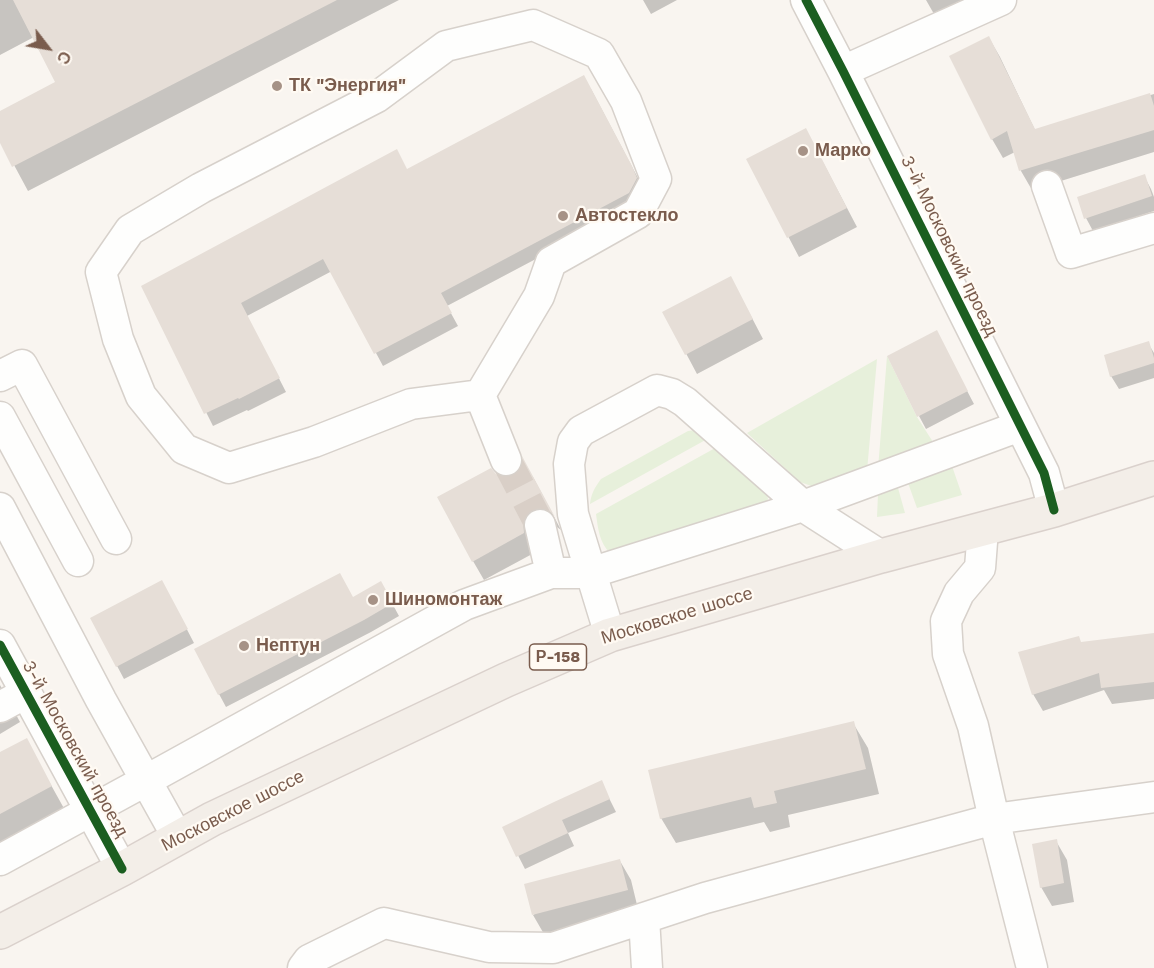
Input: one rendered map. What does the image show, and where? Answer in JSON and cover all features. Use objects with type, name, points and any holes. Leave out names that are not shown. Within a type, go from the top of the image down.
[{"type":"main road","name":"Московское шоссе","points":[[0,932],[212,819],[506,680],[610,635],[880,556],[1054,510],[1154,478]]},
{"type":"street","name":"3-й Московский проезд","points":[[806,0],[1044,473],[1054,510]]},
{"type":"street","points":[[843,71],[1001,0]]},
{"type":"street","points":[[533,25],[598,54],[626,101],[656,179],[638,213],[552,262],[540,296],[480,395],[411,404],[314,442],[230,468],[184,449],[141,396],[118,339],[101,272],[129,230],[201,188],[377,97],[446,46],[533,25]]},
{"type":"street","points":[[1047,186],[1071,253],[1154,228]]},
{"type":"street","points":[[0,376],[22,365],[116,539]]},
{"type":"street","points":[[610,635],[573,514],[569,464],[573,442],[581,431],[657,390],[672,394],[685,402],[803,506],[880,556]]},
{"type":"street","points":[[480,395],[506,460]]},
{"type":"street","points":[[0,417],[78,561]]},
{"type":"street","points":[[0,860],[464,605],[551,573],[590,573],[803,506],[1020,426]]},
{"type":"street","points":[[0,508],[100,700],[178,838]]},
{"type":"street","points":[[540,525],[551,573]]},
{"type":"street","points":[[983,529],[980,568],[958,593],[946,621],[948,654],[974,726],[994,819],[1032,968]]},
{"type":"street","name":"3-й Московский проезд","points":[[0,645],[122,869]]},
{"type":"street","points":[[0,708],[26,693]]},
{"type":"street","points":[[303,968],[309,960],[384,923],[489,947],[553,948],[705,898],[994,819],[1154,797]]},
{"type":"street","points":[[644,918],[647,968]]},
{"type":"green space","points":[[887,356],[917,417],[933,442],[878,469]]},
{"type":"green space","points":[[877,359],[867,471],[820,489],[800,482],[747,433]]},
{"type":"green space","points":[[695,430],[709,438],[590,504],[591,497],[601,479],[688,431]]},
{"type":"green space","points":[[717,447],[767,494],[766,504],[610,553],[606,549],[598,530],[596,514]]},
{"type":"green space","points":[[952,466],[962,495],[917,508],[908,483]]},
{"type":"green space","points":[[898,488],[905,513],[877,517],[878,494]]},
{"type":"building","points":[[13,0],[337,0],[12,167],[0,143],[0,111],[55,82]]},
{"type":"building","points":[[989,36],[1035,129],[1150,93],[1154,106],[1154,130],[1019,171],[1007,131],[991,140],[949,56]]},
{"type":"building","points":[[584,75],[637,178],[629,193],[441,293],[452,313],[374,354],[323,259],[241,303],[280,378],[204,414],[141,286],[397,149],[407,169]]},
{"type":"building","points":[[806,128],[847,208],[787,238],[746,159]]},
{"type":"building","points":[[1145,174],[1152,196],[1084,219],[1077,197]]},
{"type":"building","points":[[731,276],[753,319],[685,355],[662,312]]},
{"type":"building","points":[[937,330],[968,391],[917,417],[887,356]]},
{"type":"building","points":[[1149,341],[1154,363],[1110,377],[1104,355]]},
{"type":"building","points":[[522,456],[555,517],[544,508],[537,508],[529,512],[523,521],[524,533],[472,562],[437,497],[491,468],[503,477],[513,476],[520,470],[523,463]]},
{"type":"building","points":[[340,573],[353,597],[381,581],[393,603],[218,695],[194,649]]},
{"type":"building","points":[[162,580],[188,629],[116,667],[90,618]]},
{"type":"building","points":[[1154,633],[1154,682],[1101,688],[1099,673],[1032,695],[1018,652],[1079,636],[1081,642]]},
{"type":"building","points":[[854,721],[866,769],[774,791],[777,803],[754,808],[751,797],[660,819],[648,770]]},
{"type":"building","points":[[27,738],[52,786],[0,814],[0,752]]},
{"type":"building","points":[[602,780],[610,799],[562,820],[568,833],[516,857],[502,827]]},
{"type":"building","points":[[1057,839],[1064,883],[1040,888],[1032,844]]},
{"type":"building","points":[[620,859],[628,890],[532,915],[524,884]]},
{"type":"tunnel","points":[[506,460],[540,525]]},
{"type":"cycle path","points":[[806,0],[1044,473],[1054,510]]},
{"type":"cycle path","points":[[0,645],[122,869]]},
{"type":"place","name":"ТК \"Энергия\"","points":[[277,86]]},
{"type":"place","name":"Марко","points":[[803,151]]},
{"type":"place","name":"Автостекло","points":[[563,216]]},
{"type":"place","name":"Шиномонтаж","points":[[373,600]]},
{"type":"place","name":"Нептун","points":[[244,646]]}]
